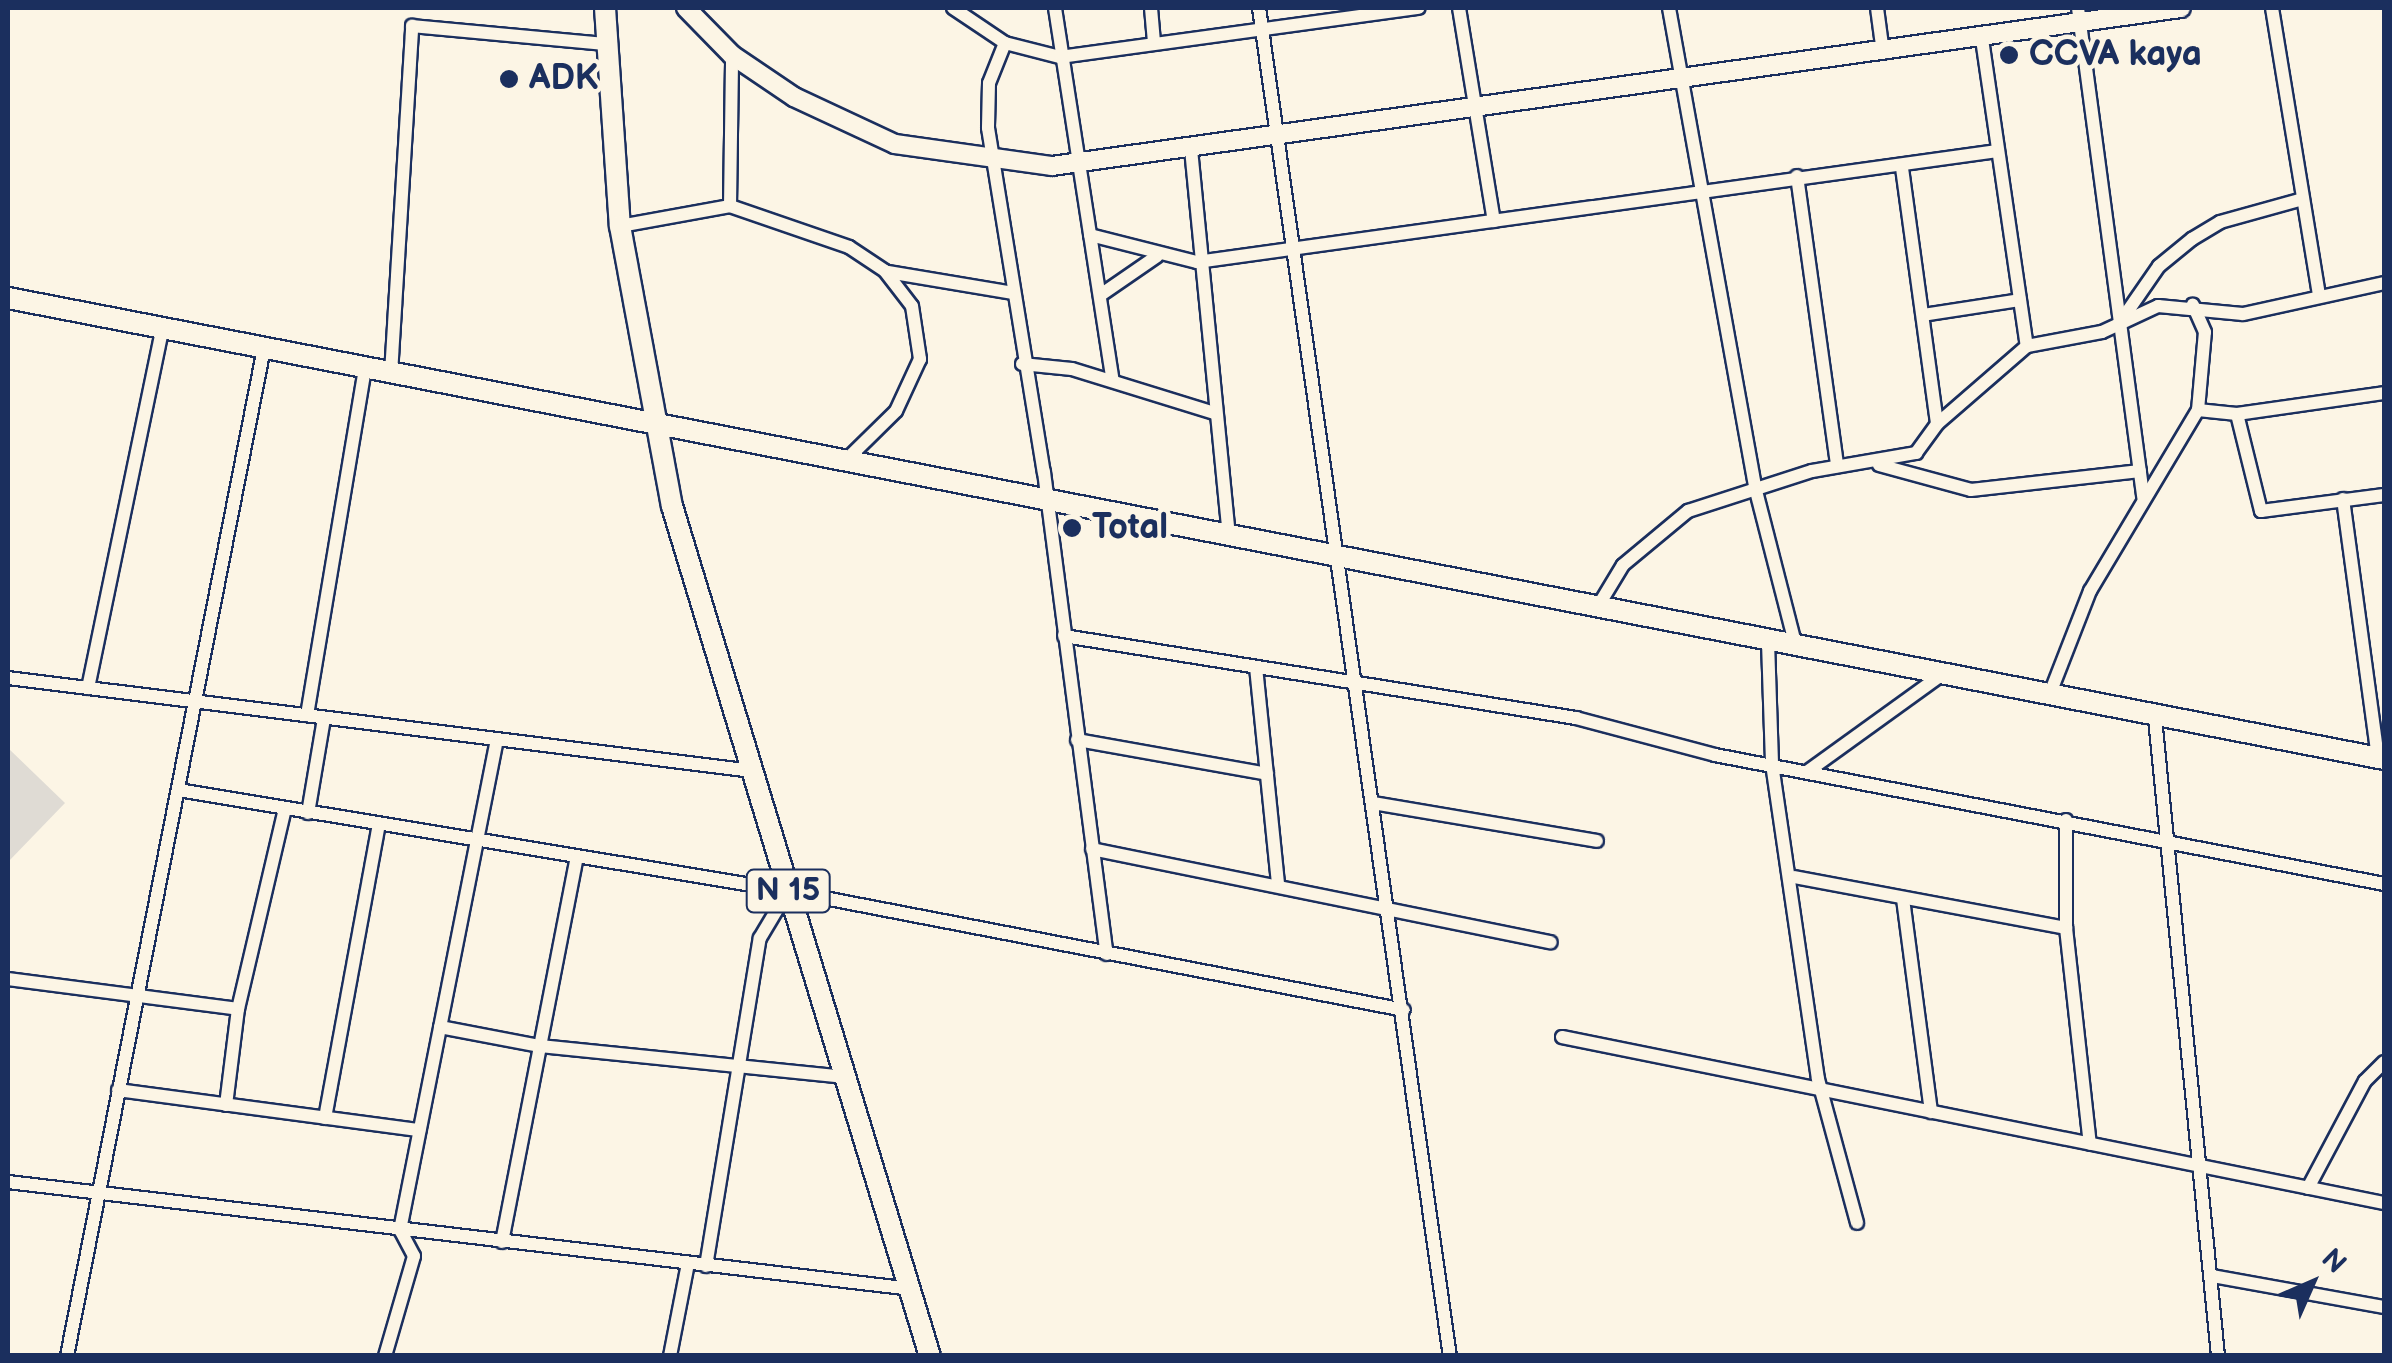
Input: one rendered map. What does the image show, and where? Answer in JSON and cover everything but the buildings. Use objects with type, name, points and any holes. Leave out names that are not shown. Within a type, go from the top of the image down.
[{"type":"main road","name":"N 15","points":[[605,8],[620,226],[672,506],[930,1356]]},
{"type":"main road","points":[[686,8],[732,56],[794,97],[895,144],[993,164],[1078,164],[1982,40],[2080,15],[2179,8]]},
{"type":"main road","points":[[8,298],[2155,718],[2382,758]]},
{"type":"street","points":[[953,8],[1005,44],[1060,57],[1360,11],[1419,8]]},
{"type":"street","points":[[1054,8],[1102,294],[1112,382]]},
{"type":"street","points":[[1151,8],[1154,40]]},
{"type":"street","points":[[1259,8],[1281,137],[1334,556],[1357,683],[1450,1356]]},
{"type":"street","points":[[1459,8],[1494,221]]},
{"type":"street","points":[[1669,8],[1698,189],[1754,487],[1796,648]]},
{"type":"street","points":[[1877,8],[1883,53]]},
{"type":"street","points":[[2272,8],[2318,295]]},
{"type":"street","points":[[2080,15],[2123,318],[2143,498]]},
{"type":"street","points":[[392,374],[412,26],[608,44]]},
{"type":"street","points":[[1982,40],[2027,346]]},
{"type":"street","points":[[1005,44],[987,98],[993,164],[1046,502],[1108,954]]},
{"type":"street","points":[[730,206],[732,56]]},
{"type":"street","points":[[1191,149],[1196,262],[1229,536]]},
{"type":"street","points":[[1090,236],[1157,256],[1196,262],[1297,251],[1698,189],[1902,168],[1997,151]]},
{"type":"street","points":[[1902,168],[1937,424]]},
{"type":"street","points":[[1798,176],[1837,466]]},
{"type":"street","points":[[1598,608],[1623,565],[1688,511],[1754,487],[1837,466],[1877,464],[1916,453],[1937,424],[2027,346],[2102,332],[2123,318],[2159,266],[2192,239],[2220,222],[2303,199]]},
{"type":"street","points":[[620,226],[730,206],[849,247],[885,271],[932,286],[1013,293]]},
{"type":"street","points":[[1102,294],[1157,256]]},
{"type":"street","points":[[843,463],[877,434],[915,378],[912,306],[885,271]]},
{"type":"street","points":[[2123,318],[2194,305],[2243,314],[2384,283]]},
{"type":"street","points":[[912,306],[932,286]]},
{"type":"street","points":[[1923,316],[2020,300]]},
{"type":"street","points":[[2050,696],[2090,591],[2198,410],[2205,332],[2194,305]]},
{"type":"street","points":[[88,688],[163,327]]},
{"type":"street","points":[[67,1356],[264,348]]},
{"type":"street","points":[[1022,364],[1112,382],[1214,413]]},
{"type":"street","points":[[307,716],[365,369]]},
{"type":"street","points":[[2198,410],[2236,414],[2384,393]]},
{"type":"street","points":[[2236,414],[2261,511],[2384,495]]},
{"type":"street","points":[[1877,464],[1970,490],[2140,470]]},
{"type":"street","points":[[2343,499],[2382,758]]},
{"type":"street","points":[[1064,636],[1576,718],[1772,764],[2384,884]]},
{"type":"street","points":[[1768,642],[1772,764],[1794,877],[1820,1089],[1857,1223]]},
{"type":"street","points":[[1256,667],[1278,884]]},
{"type":"street","points":[[1808,771],[1940,675]]},
{"type":"street","points":[[8,678],[752,770]]},
{"type":"street","points":[[308,812],[324,718]]},
{"type":"street","points":[[2155,718],[2161,838],[2218,1356]]},
{"type":"street","points":[[385,1356],[414,1256],[400,1230],[497,739]]},
{"type":"street","points":[[1078,740],[1267,774]]},
{"type":"street","points":[[178,790],[788,891],[1404,1010]]},
{"type":"street","points":[[1373,804],[1596,841]]},
{"type":"street","points":[[226,1105],[238,1008],[285,808]]},
{"type":"street","points":[[2066,820],[2066,928],[2090,1144]]},
{"type":"street","points":[[325,1118],[379,825]]},
{"type":"street","points":[[1092,849],[1552,942]]},
{"type":"street","points":[[502,1242],[577,857]]},
{"type":"street","points":[[1794,877],[2066,928]]},
{"type":"street","points":[[706,1266],[760,938],[788,891]]},
{"type":"street","points":[[1903,899],[1930,1112]]},
{"type":"street","points":[[8,978],[238,1008]]},
{"type":"street","points":[[440,1027],[540,1046],[844,1078]]},
{"type":"street","points":[[1562,1037],[2384,1203]]},
{"type":"street","points":[[2308,1188],[2366,1081],[2384,1062]]},
{"type":"street","points":[[118,1090],[419,1130]]},
{"type":"street","points":[[8,1182],[912,1290]]},
{"type":"street","points":[[670,1356],[688,1263]]},
{"type":"street","points":[[2212,1276],[2384,1307]]},
{"type":"shaded area","points":[[8,748],[65,803],[8,862]]},
{"type":"place","name":"CCVA kaya","points":[[2009,55]]},
{"type":"place","name":"ADK","points":[[509,79]]},
{"type":"place","name":"Total","points":[[1072,528]]}]
